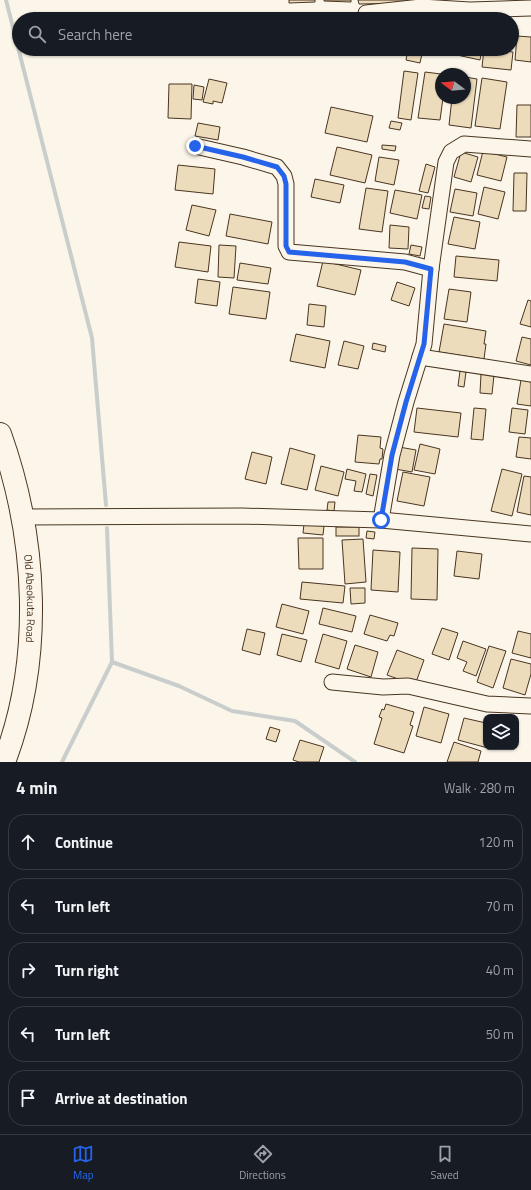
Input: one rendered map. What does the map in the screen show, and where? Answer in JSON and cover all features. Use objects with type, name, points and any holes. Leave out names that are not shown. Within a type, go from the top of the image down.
[{"type":"highway","name":"Old Abeokuta Road","points":[[0,434],[7,454],[22,517],[30,573],[31,628],[25,689],[10,748],[4,762]]},
{"type":"street","points":[[375,12],[421,7],[470,10],[531,8]]},
{"type":"street","points":[[381,520],[392,455],[424,344],[431,269],[446,162],[451,152],[464,144],[531,149]]},
{"type":"street","points":[[195,146],[243,157],[277,167],[284,176],[286,184],[286,246],[289,252],[405,262],[431,269]]},
{"type":"street","points":[[420,357],[531,374]]},
{"type":"street","points":[[22,517],[242,516],[381,520],[531,534]]},
{"type":"street","points":[[332,682],[383,687],[408,686],[487,704],[531,706]]},
{"type":"building","points":[[289,0],[315,0],[315,2],[289,3]]},
{"type":"building","points":[[351,0],[351,2],[324,1]]},
{"type":"building","points":[[358,0],[414,0],[414,3],[359,4]]},
{"type":"building","points":[[519,36],[531,37],[531,62],[515,60],[515,56],[519,56]]},
{"type":"building","points":[[407,56],[422,56],[420,63],[406,60]]},
{"type":"building","points":[[462,56],[481,56],[480,60]]},
{"type":"building","points":[[483,56],[513,56],[511,70],[482,67]]},
{"type":"building","points":[[404,71],[418,73],[411,120],[398,118]]},
{"type":"building","points":[[425,72],[435,73],[435,104],[442,104],[440,120],[418,118]]},
{"type":"building","points":[[471,78],[477,79],[471,128],[449,125],[451,104],[471,104]]},
{"type":"building","points":[[482,78],[507,82],[500,129],[475,126]]},
{"type":"building","points":[[209,79],[227,83],[222,103],[213,101],[213,104],[203,102]]},
{"type":"building","points":[[169,84],[192,84],[191,119],[168,118]]},
{"type":"building","points":[[194,85],[204,87],[202,100],[193,99]]},
{"type":"building","points":[[517,105],[531,105],[531,137],[516,137]]},
{"type":"building","points":[[331,107],[373,116],[367,142],[325,133]]},
{"type":"building","points":[[391,121],[402,123],[400,130],[389,128]]},
{"type":"building","points":[[198,123],[220,127],[218,140],[195,136]]},
{"type":"building","points":[[382,145],[396,146],[395,151],[382,149]]},
{"type":"building","points":[[337,147],[372,155],[365,183],[330,175]]},
{"type":"building","points":[[483,151],[507,157],[501,181],[477,175]]},
{"type":"building","points":[[461,152],[478,157],[471,182],[454,177]]},
{"type":"building","points":[[379,157],[399,160],[394,185],[375,181]]},
{"type":"building","points":[[426,164],[435,167],[428,193],[419,191]]},
{"type":"building","points":[[178,165],[215,169],[213,194],[175,190]]},
{"type":"building","points":[[514,173],[527,173],[526,211],[513,211]]},
{"type":"building","points":[[315,179],[344,185],[340,203],[311,197]]},
{"type":"building","points":[[484,187],[505,192],[498,219],[478,214]]},
{"type":"building","points":[[366,188],[388,191],[382,232],[359,229]]},
{"type":"building","points":[[455,189],[477,193],[473,216],[450,212]]},
{"type":"building","points":[[395,190],[422,195],[417,219],[390,213]]},
{"type":"building","points":[[425,196],[431,197],[429,209],[422,208]]},
{"type":"building","points":[[192,205],[216,210],[209,236],[186,230]]},
{"type":"building","points":[[230,214],[272,222],[268,244],[226,236]]},
{"type":"building","points":[[454,217],[480,222],[475,249],[448,244]]},
{"type":"building","points":[[390,225],[409,227],[408,249],[389,248]]},
{"type":"building","points":[[179,242],[211,246],[208,272],[175,267]]},
{"type":"building","points":[[219,245],[236,246],[234,278],[218,277]]},
{"type":"building","points":[[411,245],[422,247],[420,256],[409,254]]},
{"type":"building","points":[[456,256],[499,260],[497,281],[454,277]]},
{"type":"building","points":[[323,261],[361,270],[355,295],[317,286]]},
{"type":"building","points":[[240,263],[271,268],[268,284],[237,280]]},
{"type":"building","points":[[198,279],[220,282],[217,306],[195,303]]},
{"type":"building","points":[[397,282],[415,288],[409,306],[391,300]]},
{"type":"building","points":[[233,287],[270,292],[266,319],[229,314]]},
{"type":"building","points":[[449,289],[471,292],[467,322],[444,319]]},
{"type":"building","points":[[528,300],[531,301],[531,327],[520,324]]},
{"type":"building","points":[[309,304],[326,306],[324,327],[307,325]]},
{"type":"building","points":[[444,324],[486,331],[484,359],[439,352]]},
{"type":"building","points":[[296,334],[330,341],[325,368],[290,361]]},
{"type":"building","points":[[522,337],[531,339],[531,365],[516,361]]},
{"type":"building","points":[[344,341],[364,346],[358,369],[338,365]]},
{"type":"building","points":[[373,343],[386,346],[385,352],[372,349]]},
{"type":"building","points":[[460,371],[466,372],[464,387],[458,386]]},
{"type":"building","points":[[481,374],[494,375],[492,394],[480,393]]},
{"type":"building","points":[[521,380],[531,382],[531,406],[517,404]]},
{"type":"building","points":[[417,408],[461,413],[458,437],[414,432]]},
{"type":"building","points":[[474,408],[486,409],[483,440],[471,439]]},
{"type":"building","points":[[512,408],[528,410],[525,434],[509,432]]},
{"type":"building","points":[[358,435],[381,437],[380,448],[383,449],[382,459],[380,459],[379,464],[355,462]]},
{"type":"building","points":[[519,437],[531,438],[531,459],[516,457]]},
{"type":"building","points":[[420,444],[440,449],[435,474],[414,470]]},
{"type":"building","points":[[399,447],[416,450],[412,472],[395,469]]},
{"type":"building","points":[[290,448],[315,455],[307,490],[281,484]]},
{"type":"building","points":[[252,452],[272,457],[266,484],[245,479]]},
{"type":"building","points":[[321,466],[344,472],[338,496],[315,490]]},
{"type":"building","points":[[347,469],[366,474],[362,492],[354,491],[356,481],[345,479]]},
{"type":"building","points":[[502,469],[522,474],[512,516],[491,511]]},
{"type":"building","points":[[403,472],[430,477],[424,506],[397,501]]},
{"type":"building","points":[[370,474],[377,475],[373,496],[366,494]]},
{"type":"building","points":[[524,476],[531,477],[531,515],[517,512]]},
{"type":"building","points":[[328,502],[335,502],[334,511],[327,510]]},
{"type":"building","points":[[304,524],[324,526],[323,535],[303,533]]},
{"type":"building","points":[[336,527],[359,527],[359,536],[336,536]]},
{"type":"building","points":[[367,531],[375,532],[374,539],[366,538]]},
{"type":"building","points":[[298,538],[323,538],[323,569],[299,569]]},
{"type":"building","points":[[363,539],[366,582],[345,584],[342,540]]},
{"type":"building","points":[[412,548],[438,549],[437,600],[411,599]]},
{"type":"building","points":[[373,550],[400,552],[398,592],[371,590]]},
{"type":"building","points":[[457,551],[482,554],[479,579],[454,576]]},
{"type":"building","points":[[302,582],[345,586],[343,603],[300,599]]},
{"type":"building","points":[[350,588],[365,588],[365,603],[351,604]]},
{"type":"building","points":[[282,604],[309,611],[303,634],[276,627]]},
{"type":"building","points":[[323,608],[356,616],[352,632],[319,624]]},
{"type":"building","points":[[370,615],[398,623],[394,636],[390,635],[387,641],[364,634]]},
{"type":"building","points":[[442,628],[458,633],[449,660],[432,654]]},
{"type":"building","points":[[247,629],[265,633],[260,655],[242,650]]},
{"type":"building","points":[[518,631],[531,634],[531,658],[512,653]]},
{"type":"building","points":[[282,634],[307,640],[301,662],[277,655]]},
{"type":"building","points":[[323,634],[347,641],[339,669],[315,662]]},
{"type":"building","points":[[463,641],[486,649],[476,676],[463,671],[467,662],[457,658]]},
{"type":"building","points":[[355,645],[378,652],[371,677],[347,669]]},
{"type":"building","points":[[489,646],[506,651],[493,688],[477,682]]},
{"type":"building","points":[[397,650],[424,660],[415,685],[387,675]]},
{"type":"building","points":[[511,659],[531,664],[531,674],[525,695],[503,688]]},
{"type":"building","points":[[386,704],[414,712],[410,725],[413,726],[404,753],[374,744],[382,718],[379,717]]},
{"type":"building","points":[[424,707],[449,714],[441,743],[416,736]]},
{"type":"building","points":[[464,718],[483,722],[483,747],[458,740]]},
{"type":"building","points":[[270,727],[280,730],[276,742],[266,739]]},
{"type":"building","points":[[300,740],[324,747],[319,762],[299,762],[293,760]]},
{"type":"building","points":[[454,742],[481,751],[478,762],[447,762]]},
{"type":"waterway","points":[[6,0],[12,24]]},
{"type":"waterway","points":[[20,56],[92,338],[106,505]]},
{"type":"waterway","points":[[62,762],[112,662],[107,528]]},
{"type":"waterway","points":[[112,662],[179,686],[232,711],[295,721],[355,762]]},
{"type":"route","points":[[195,146],[243,157],[277,167],[284,176],[286,184],[286,246],[289,252],[405,262],[431,269],[424,344],[406,402],[392,455],[381,520]]}]
